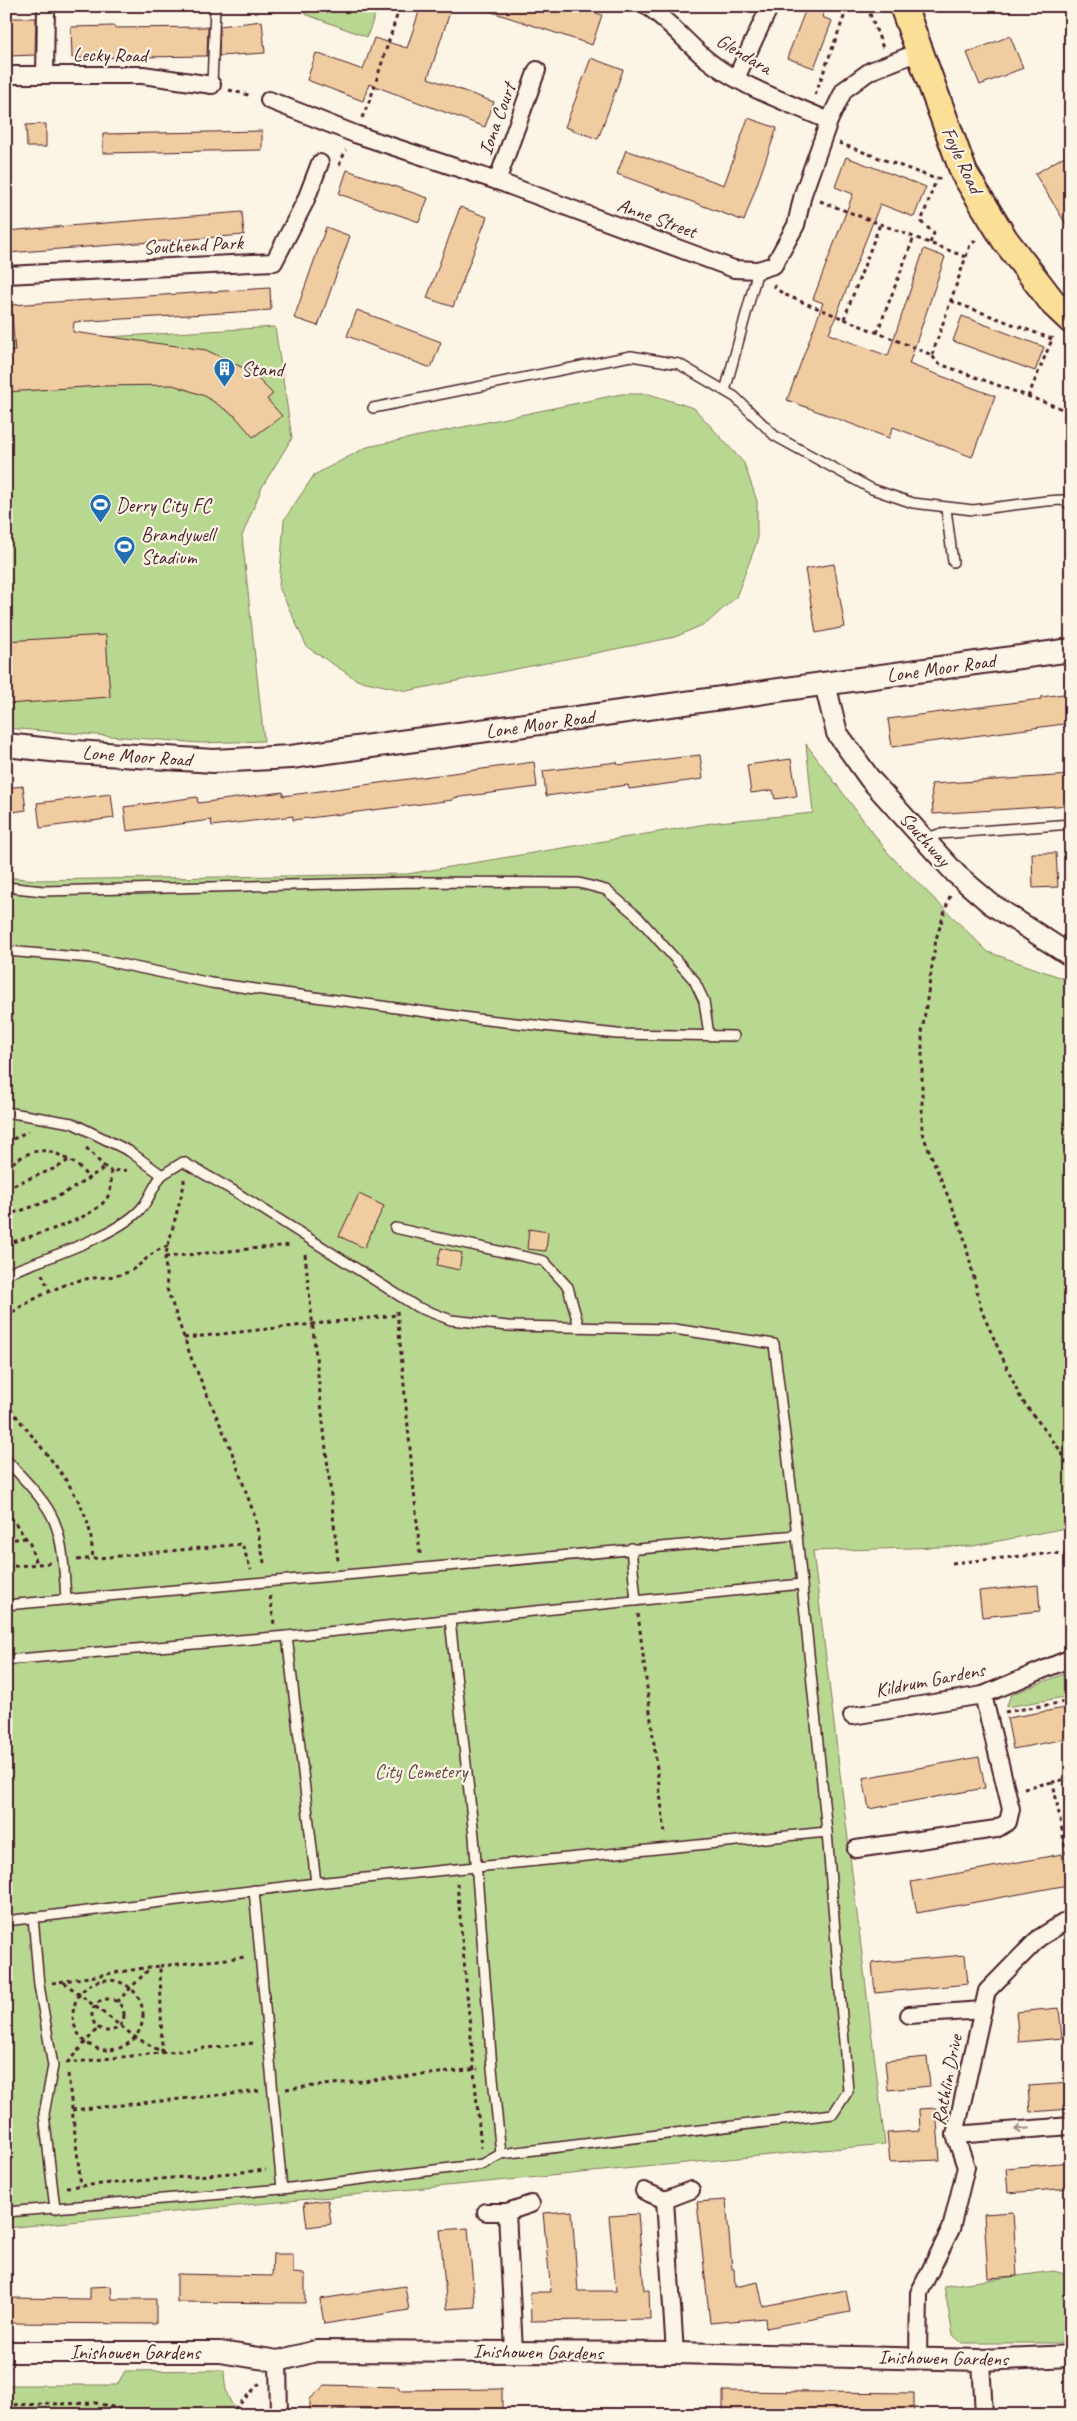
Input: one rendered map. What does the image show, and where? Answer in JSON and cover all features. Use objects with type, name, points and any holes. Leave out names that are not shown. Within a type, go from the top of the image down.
[{"type":"main road","name":"Foyle Road","points":[[903,6],[964,173],[996,225],[1054,304],[1067,316]]},
{"type":"main road","name":"Lone Moor Road","points":[[6,745],[60,751],[213,760],[291,757],[1071,650]]},
{"type":"street","points":[[46,6],[46,75]]},
{"type":"street","name":"Glendara","points":[[647,6],[662,17],[706,58],[736,78],[829,122]]},
{"type":"street","points":[[736,78],[770,6]]},
{"type":"street","points":[[758,270],[774,265],[796,224],[823,137],[844,90],[870,71],[919,52]]},
{"type":"street","name":"Iona Court","points":[[497,181],[537,70]]},
{"type":"street","name":"Lecky Road","points":[[6,75],[143,75],[212,85]]},
{"type":"street","name":"Anne Street","points":[[269,100],[355,134],[497,181],[734,269],[758,270]]},
{"type":"street","name":"Southend Park","points":[[6,275],[274,262],[305,202],[320,163]]},
{"type":"street","name":"Southway","points":[[825,684],[837,733],[870,779],[924,839],[956,874],[991,904],[1071,956]]},
{"type":"street","name":"Kildrum Gardens","points":[[852,1716],[984,1695],[1071,1658]]},
{"type":"street","points":[[856,1849],[996,1830],[1008,1822],[1011,1808],[984,1695]]},
{"type":"street","name":"Rathlin Drive","points":[[918,2357],[919,2293],[951,2230],[966,2167],[955,2135],[987,1991],[1039,1938],[1071,1918]]},
{"type":"street","name":"Rathlin Drive","points":[[909,2015],[983,2010]]},
{"type":"street","points":[[955,2135],[1071,2126]]},
{"type":"street","points":[[644,2190],[666,2200],[691,2190]]},
{"type":"street","points":[[666,2200],[675,2354]]},
{"type":"street","points":[[486,2212],[507,2212],[531,2204]]},
{"type":"street","points":[[507,2212],[514,2351]]},
{"type":"street","name":"Inishowen Gardens","points":[[6,2352],[220,2352],[278,2361],[316,2351],[514,2351],[918,2357],[981,2360],[1071,2356]]},
{"type":"street","points":[[981,2360],[984,2415]]},
{"type":"street","points":[[278,2361],[279,2415]]},
{"type":"lane","points":[[212,85],[215,6]]},
{"type":"lane","points":[[726,391],[758,270]]},
{"type":"lane","points":[[373,408],[632,356],[679,364],[735,397],[775,436],[829,467],[872,489],[896,498],[946,509],[973,510],[1062,500],[1071,505]]},
{"type":"lane","points":[[946,509],[953,562]]},
{"type":"lane","points":[[924,839],[939,834],[1071,824]]},
{"type":"lane","points":[[6,887],[43,891],[416,882],[579,883],[606,890],[637,916],[694,980],[704,1001],[710,1035]]},
{"type":"lane","points":[[6,951],[91,958],[211,982],[478,1019],[617,1034],[734,1036]]},
{"type":"lane","points":[[6,1112],[72,1123],[129,1151],[162,1175]]},
{"type":"lane","points":[[6,1274],[97,1237],[128,1220],[144,1206],[154,1185],[162,1175],[183,1162],[305,1240],[417,1308],[451,1320],[508,1326],[674,1329],[774,1344],[797,1535],[827,1832],[848,2091],[833,2114],[501,2154],[483,2164],[282,2188],[6,2212]]},
{"type":"lane","points":[[395,1228],[544,1261],[568,1287],[579,1326]]},
{"type":"lane","points":[[6,1459],[29,1483],[49,1511],[55,1525],[63,1562],[66,1600]]},
{"type":"lane","points":[[6,1605],[631,1548],[797,1535]]},
{"type":"lane","points":[[631,1548],[636,1601]]},
{"type":"lane","points":[[6,1660],[287,1636],[802,1584]]},
{"type":"lane","points":[[450,1620],[476,1867],[492,2068],[501,2154]]},
{"type":"lane","points":[[287,1636],[316,1883]]},
{"type":"lane","points":[[6,1921],[316,1883],[827,1832]]},
{"type":"lane","points":[[254,1890],[282,2188]]},
{"type":"lane","points":[[33,1917],[39,1985],[53,2066],[44,2114],[55,2209]]},
{"type":"path","points":[[320,163],[337,169],[355,134],[371,97],[400,6]]},
{"type":"path","points":[[809,112],[848,6]]},
{"type":"path","points":[[867,6],[889,64]]},
{"type":"path","points":[[212,85],[269,100]]},
{"type":"path","points":[[823,137],[936,180],[964,173]]},
{"type":"path","points":[[930,243],[934,233],[921,222],[936,180]]},
{"type":"path","points":[[804,194],[966,257]]},
{"type":"path","points":[[844,319],[880,224]]},
{"type":"path","points":[[932,355],[970,245],[996,225]]},
{"type":"path","points":[[878,332],[914,237]]},
{"type":"path","points":[[758,270],[783,294],[932,355],[937,363],[1071,412]]},
{"type":"path","points":[[951,301],[1052,339]]},
{"type":"path","points":[[1028,397],[1052,339],[1067,316]]},
{"type":"path","points":[[956,874],[936,939],[922,1033],[922,1133],[963,1233],[982,1312],[1021,1399],[1060,1450],[1071,1472]]},
{"type":"path","points":[[6,1143],[34,1128]]},
{"type":"path","points":[[6,1137],[12,1140]]},
{"type":"path","points":[[80,1144],[95,1154],[105,1168],[111,1171],[135,1170],[154,1185]]},
{"type":"path","points":[[6,1168],[27,1153],[47,1149],[69,1160],[82,1170],[87,1177]]},
{"type":"path","points":[[6,1188],[58,1168],[69,1160]]},
{"type":"path","points":[[183,1162],[184,1185],[165,1257],[167,1289],[184,1338],[230,1447],[255,1517],[268,1582],[276,1637]]},
{"type":"path","points":[[6,1215],[69,1191],[87,1177],[105,1168]]},
{"type":"path","points":[[6,1244],[49,1231],[98,1208],[107,1197],[111,1187],[111,1171]]},
{"type":"path","points":[[165,1257],[305,1240],[312,1324],[340,1574]]},
{"type":"path","points":[[6,1317],[50,1292],[81,1280],[111,1277],[130,1271],[156,1249],[168,1246]]},
{"type":"path","points":[[395,1294],[421,1567]]},
{"type":"path","points":[[184,1338],[397,1314]]},
{"type":"path","points":[[6,1402],[67,1483],[90,1531],[93,1559]]},
{"type":"path","points":[[6,1510],[30,1544],[36,1564]]},
{"type":"path","points":[[6,1540],[26,1538]]},
{"type":"path","points":[[6,1567],[242,1544],[256,1583]]},
{"type":"path","points":[[952,1563],[1054,1553],[1071,1555]]},
{"type":"path","points":[[636,1601],[667,1848]]},
{"type":"path","points":[[988,1715],[1071,1701]]},
{"type":"path","points":[[1006,1791],[1071,1778]]},
{"type":"path","points":[[1053,1782],[1071,1878]]},
{"type":"path","points":[[456,1869],[483,2164]]},
{"type":"path","points":[[39,1985],[150,1967],[261,1956]]},
{"type":"path","points":[[160,1966],[162,2052]]},
{"type":"path","points":[[118,2002],[150,1967]]},
{"type":"path","points":[[102,1980],[121,1982],[131,1988],[143,2010],[143,2020],[135,2037],[127,2044],[117,2048],[101,2048],[86,2042],[79,2034],[73,2014],[80,1995],[94,1983],[102,1980]]},
{"type":"path","points":[[62,1981],[135,2037],[162,2052]]},
{"type":"path","points":[[102,1999],[118,2002],[123,2010],[120,2025],[107,2031],[98,2028],[91,2015],[94,2006],[102,1999]]},
{"type":"path","points":[[81,2186],[67,2063],[98,2028]]},
{"type":"path","points":[[53,2066],[269,2041]]},
{"type":"path","points":[[53,2188],[280,2169]]},
{"type":"path","points":[[229,2415],[278,2361]]},
{"type":"path","points":[[6,2406],[96,2403],[146,2415]]},
{"type":"green space","points":[[306,6],[378,6],[367,37],[305,14]]},
{"type":"green space","name":"Brandywell Stadium","points":[[275,327],[292,438],[262,487],[242,536],[264,741],[200,743],[6,728],[6,343]]},
{"type":"green space","points":[[621,394],[649,394],[694,408],[744,463],[757,501],[757,542],[736,597],[707,623],[675,637],[407,691],[357,680],[307,647],[279,587],[284,520],[314,475],[367,447]]},
{"type":"green space","name":"City Cemetery","points":[[806,744],[889,854],[988,952],[1071,981],[1071,1527],[973,1546],[813,1551],[885,2144],[6,2228],[6,877],[36,880],[407,874],[718,822],[813,813]]},
{"type":"green space","points":[[1071,1671],[1071,1696],[1006,1707],[1011,1695]]},
{"type":"green space","points":[[1054,2271],[1071,2276],[1071,2343],[962,2343],[953,2335],[944,2286]]},
{"type":"green space","points":[[224,2370],[225,2383],[230,2400],[243,2415],[6,2415],[6,2385],[117,2385],[125,2371]]},
{"type":"building","points":[[421,6],[452,6],[428,78],[494,102],[485,127],[369,84],[363,101],[307,80],[316,53],[363,70],[374,38],[407,48]]},
{"type":"building","points":[[487,6],[576,6],[602,15],[592,45],[486,10]]},
{"type":"building","points":[[807,6],[826,6],[822,17],[832,21],[814,68],[787,58]]},
{"type":"building","points":[[8,18],[36,18],[35,55],[9,56]]},
{"type":"building","points":[[262,21],[265,53],[219,56],[220,26]]},
{"type":"building","points":[[115,26],[115,28],[208,27],[207,56],[72,58],[71,27]]},
{"type":"building","points":[[1010,36],[1023,68],[980,85],[967,53]]},
{"type":"building","points":[[591,58],[623,70],[598,139],[565,127]]},
{"type":"building","points":[[748,118],[777,128],[744,221],[617,174],[626,150],[724,185]]},
{"type":"building","points":[[46,124],[46,147],[27,147],[26,125]]},
{"type":"building","points":[[262,131],[262,150],[103,153],[103,134]]},
{"type":"building","points":[[1071,152],[1071,232],[1035,174]]},
{"type":"building","points":[[846,157],[926,187],[914,217],[880,204],[829,334],[888,356],[924,249],[945,257],[909,364],[995,396],[972,457],[893,427],[889,438],[787,400],[823,303],[813,299],[853,194],[835,187]]},
{"type":"building","points":[[347,170],[428,198],[419,222],[339,194]]},
{"type":"building","points":[[460,207],[487,217],[453,307],[427,298]]},
{"type":"building","points":[[242,212],[244,235],[7,253],[6,231]]},
{"type":"building","points":[[326,227],[350,236],[318,326],[294,318]]},
{"type":"building","points":[[270,288],[271,310],[74,322],[73,332],[206,350],[250,371],[273,394],[267,399],[282,416],[253,437],[235,416],[205,396],[173,385],[101,386],[6,392],[6,352],[15,351],[11,305]]},
{"type":"building","points":[[357,310],[441,342],[431,368],[347,336]]},
{"type":"building","points":[[962,316],[1044,347],[1035,371],[953,341]]},
{"type":"building","points":[[834,564],[845,627],[816,633],[805,569]]},
{"type":"building","points":[[106,635],[110,697],[6,704],[6,641]]},
{"type":"building","points":[[1071,693],[1071,723],[892,747],[888,719],[1041,699],[1041,697]]},
{"type":"building","points":[[700,755],[703,779],[629,789],[628,785],[546,796],[543,771],[617,762],[618,765]]},
{"type":"building","points":[[791,759],[797,796],[775,799],[773,790],[751,793],[747,765]]},
{"type":"building","points":[[534,762],[537,787],[453,798],[453,800],[293,820],[293,816],[212,826],[211,820],[127,831],[124,807],[197,797],[198,803],[283,792],[283,796]]},
{"type":"building","points":[[1071,775],[1071,805],[933,814],[931,784]]},
{"type":"building","points":[[23,786],[26,810],[6,813],[6,788]]},
{"type":"building","points":[[111,794],[114,818],[40,828],[37,803]]},
{"type":"building","points":[[1032,853],[1056,853],[1058,887],[1033,888]]},
{"type":"building","points":[[359,1194],[384,1206],[364,1248],[339,1236]]},
{"type":"building","points":[[529,1229],[548,1232],[546,1251],[527,1249]]},
{"type":"building","points":[[441,1248],[462,1253],[459,1270],[437,1265]]},
{"type":"building","points":[[1038,1585],[1040,1611],[982,1617],[979,1591]]},
{"type":"building","points":[[1071,1707],[1071,1738],[1013,1749],[1007,1718]]},
{"type":"building","points":[[979,1757],[985,1788],[869,1809],[863,1778]]},
{"type":"building","points":[[1062,1854],[1068,1885],[917,1913],[911,1882]]},
{"type":"building","points":[[965,1955],[968,1984],[875,1993],[872,1963]]},
{"type":"building","points":[[1059,2008],[1062,2038],[1019,2042],[1016,2012]]},
{"type":"building","points":[[927,2057],[930,2086],[888,2090],[885,2061]]},
{"type":"building","points":[[1071,2083],[1071,2109],[1030,2112],[1028,2086]]},
{"type":"building","points":[[936,2108],[940,2160],[890,2162],[887,2133],[920,2131],[919,2109]]},
{"type":"building","points":[[1071,2162],[1071,2188],[1008,2193],[1006,2168]]},
{"type":"building","points":[[328,2200],[331,2224],[307,2227],[304,2203]]},
{"type":"building","points":[[726,2200],[735,2287],[758,2282],[763,2306],[846,2290],[850,2312],[766,2328],[765,2318],[710,2323],[697,2202]]},
{"type":"building","points":[[572,2211],[578,2291],[616,2291],[609,2216],[638,2214],[644,2290],[649,2290],[650,2319],[531,2321],[530,2292],[551,2292],[543,2213]]},
{"type":"building","points":[[1013,2212],[1017,2276],[988,2278],[984,2214]]},
{"type":"building","points":[[468,2228],[475,2307],[447,2309],[440,2230]]},
{"type":"building","points":[[273,2254],[293,2254],[293,2273],[305,2274],[305,2303],[177,2302],[177,2274],[272,2276]]},
{"type":"building","points":[[111,2286],[112,2299],[156,2299],[156,2324],[6,2323],[6,2298],[90,2299],[90,2287]]},
{"type":"building","points":[[405,2286],[409,2310],[324,2324],[320,2299]]},
{"type":"building","points":[[325,2385],[399,2387],[399,2390],[502,2389],[502,2415],[417,2415],[417,2411],[351,2409],[333,2410],[333,2415],[310,2415],[310,2399]]},
{"type":"building","points":[[723,2391],[914,2393],[914,2415],[723,2413]]},
{"type":"place","name":"Stand","points":[[225,388]]},
{"type":"place","name":"Derry City FC","points":[[100,524]]},
{"type":"place","name":"Brandywell Stadium","points":[[125,565]]}]
